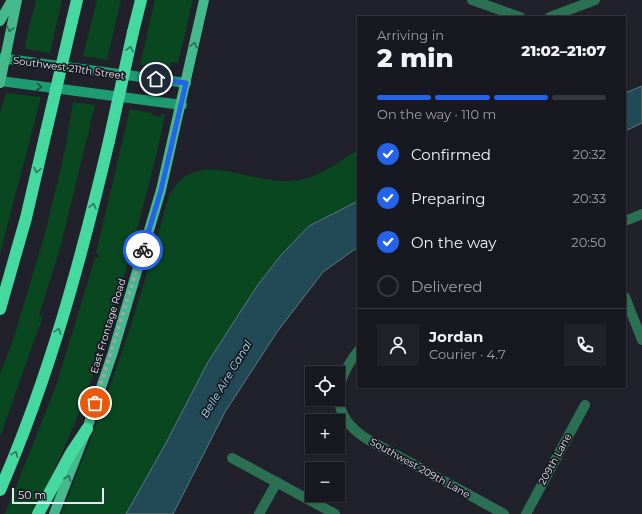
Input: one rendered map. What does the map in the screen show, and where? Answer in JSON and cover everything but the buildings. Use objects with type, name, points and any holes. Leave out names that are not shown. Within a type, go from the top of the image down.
[{"type":"highway","points":[[0,310],[26,218],[77,0]]},
{"type":"highway","points":[[0,490],[22,436],[64,314],[83,249],[141,0]]},
{"type":"highway","points":[[38,514],[71,453],[87,428]]},
{"type":"main road","points":[[0,21],[12,0]]},
{"type":"main road","points":[[17,0],[2,58],[0,82],[182,105]]},
{"type":"main road","name":"East Frontage Road","points":[[54,514],[87,428],[113,352],[161,190],[182,105],[204,0]]},
{"type":"main road","name":"Southwest 211th Street","points":[[2,58],[186,83]]},
{"type":"street","points":[[472,0],[514,16]]},
{"type":"street","points":[[553,16],[595,0]]},
{"type":"street","points":[[626,221],[642,214]]},
{"type":"street","points":[[626,300],[642,340]]},
{"type":"street","name":"Southwest 209th Lane","points":[[357,352],[347,365],[340,380],[338,396],[342,414],[349,424],[361,435],[504,514]]},
{"type":"street","name":"209th Lane","points":[[526,514],[585,405]]},
{"type":"street","points":[[232,458],[335,514]]},
{"type":"street","points":[[260,514],[277,482]]},
{"type":"green space","points":[[36,0],[62,0],[50,53],[26,49],[25,44]]},
{"type":"green space","points":[[97,0],[121,0],[107,60],[83,56]]},
{"type":"green space","points":[[155,0],[193,0],[178,63],[171,62],[170,69],[165,69],[165,66],[160,65],[159,68],[140,65]]},
{"type":"green space","points":[[6,93],[41,97],[0,254],[0,112]]},
{"type":"green space","points":[[73,102],[95,105],[61,245],[39,315],[43,316],[0,437],[0,374],[13,340],[45,234],[65,150]]},
{"type":"green space","points":[[130,109],[152,113],[152,115],[161,117],[161,114],[165,114],[152,172],[127,266],[105,339],[93,376],[65,446],[32,514],[5,514],[56,386],[95,258],[99,258],[99,254],[96,253]]},
{"type":"green space","points":[[357,151],[357,202],[309,226],[208,362],[166,443],[126,514],[61,514],[92,436],[120,358],[168,198],[179,182],[192,173],[207,170],[223,170],[275,181],[292,181],[301,180],[326,170]]},
{"type":"water","points":[[642,86],[642,123],[626,131],[626,93]]},
{"type":"water","name":"Belle Aire Canal","points":[[357,202],[357,248],[323,272],[277,332],[225,412],[173,514],[126,514],[166,443],[208,362],[257,286],[282,254],[309,226]]},
{"type":"way so far","points":[[95,403],[113,352],[143,250]]},
{"type":"route","points":[[143,250],[161,190],[186,83],[156,79]]}]
